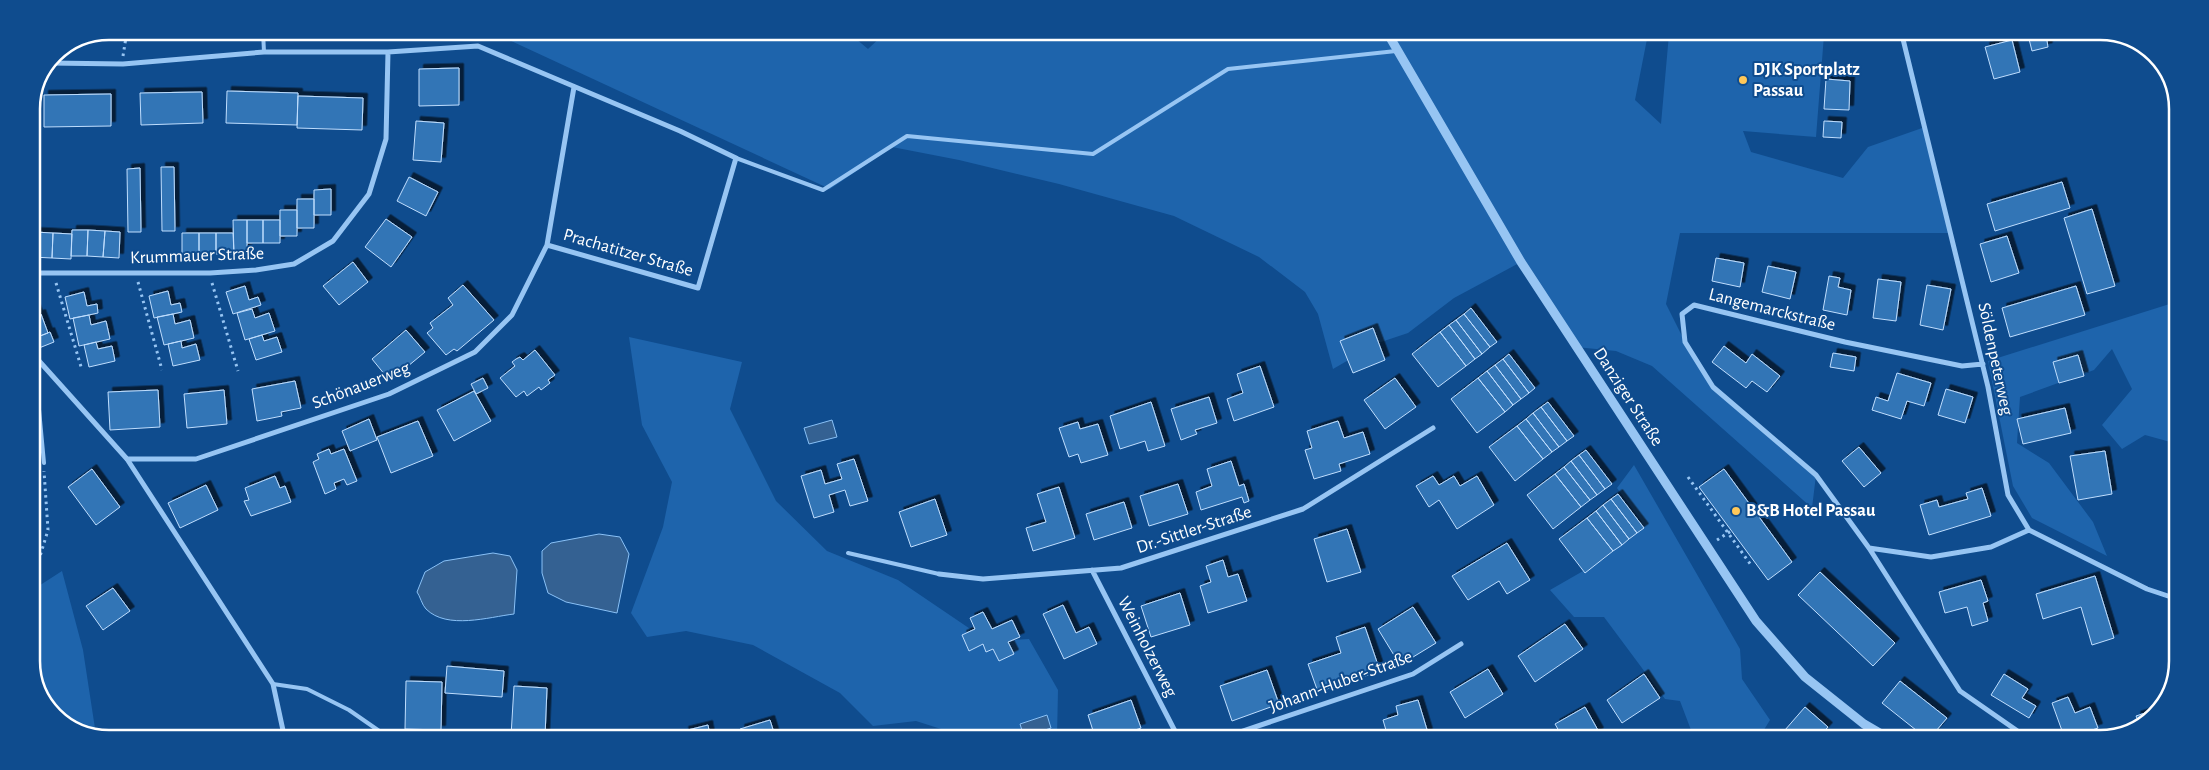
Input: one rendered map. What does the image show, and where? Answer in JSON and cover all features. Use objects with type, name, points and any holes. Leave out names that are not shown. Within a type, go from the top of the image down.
[{"type":"street","name":"Danziger Straße","points":[[1392,40],[1521,262],[1756,621],[1805,677],[1874,730]]},
{"type":"street","name":"Söldenpeterweg","points":[[1903,40],[1983,364],[2008,495],[2029,530]]},
{"type":"street","points":[[58,63],[123,64],[264,52],[388,52],[478,46],[680,132],[736,158]]},
{"type":"street","name":"Krummauer Straße","points":[[40,273],[210,273],[256,270],[294,264],[333,241],[368,194],[386,139],[388,52]]},
{"type":"street","name":"Prachatitzer Straße","points":[[574,87],[547,244],[698,288],[736,158]]},
{"type":"street","name":"Schönauerweg","points":[[127,459],[196,459],[390,394],[475,352],[512,314],[547,244]]},
{"type":"street","name":"Langemarckstraße","points":[[1983,364],[1962,366],[1845,342],[1694,305],[1682,314],[1685,342],[1713,387],[1816,475],[1869,548],[1960,690],[2016,730]]},
{"type":"street","points":[[40,362],[127,459],[273,684],[283,730]]},
{"type":"street","name":"Dr.-Sittler-Straße","points":[[939,574],[983,579],[1122,568],[1303,509],[1433,428]]},
{"type":"street","points":[[1869,548],[1932,557],[1991,547],[2029,530],[2147,589],[2169,596]]},
{"type":"street","name":"Weinholzerweg","points":[[1092,570],[1174,730]]},
{"type":"street","name":"Johann-Huber-Straße","points":[[1246,730],[1413,674],[1461,644]]},
{"type":"lane","points":[[263,40],[264,52]]},
{"type":"lane","points":[[736,158],[823,190],[907,136],[1093,154],[1228,69],[1398,51]]},
{"type":"lane","points":[[40,423],[44,463]]},
{"type":"lane","points":[[848,553],[939,574]]},
{"type":"lane","points":[[273,684],[307,689],[349,710],[378,730]]},
{"type":"path","points":[[123,48],[125,40]]},
{"type":"path","points":[[138,283],[162,370]]},
{"type":"path","points":[[56,284],[82,370]]},
{"type":"path","points":[[212,284],[238,371]]},
{"type":"path","points":[[40,556],[48,530],[44,463]]},
{"type":"path","points":[[1688,477],[1730,532],[1752,565]]},
{"type":"shaded area","points":[[509,40],[857,40],[868,49],[878,40],[1647,40],[1635,100],[1661,124],[1668,40],[1824,40],[1816,137],[1743,131],[1751,152],[1843,178],[1868,147],[1925,127],[1952,233],[1680,233],[1666,304],[1685,342],[1713,387],[1816,475],[1812,508],[1652,366],[1616,351],[1576,347],[1521,262],[1454,298],[1408,333],[1378,343],[1333,369],[1318,314],[1305,292],[1259,257],[1174,216],[1059,184],[959,160],[892,147],[830,189]]},
{"type":"shaded area","points":[[2169,304],[2169,442],[2145,435],[2122,449],[2102,425],[2132,389],[2112,349],[2094,370],[2020,397],[2017,443],[2049,463],[2093,522],[2107,556],[2032,518],[2013,486],[1988,361]]},
{"type":"shaded area","points":[[629,337],[742,362],[730,409],[776,501],[827,551],[898,580],[988,641],[1029,639],[1058,690],[1057,730],[944,730],[916,721],[873,726],[840,693],[753,645],[686,631],[647,637],[631,613],[663,527],[672,482],[642,425]]},
{"type":"shaded area","points":[[832,420],[837,437],[809,444],[804,428]]},
{"type":"shaded area","points":[[1634,465],[1740,649],[1742,679],[1770,720],[1764,730],[1691,730],[1680,701],[1665,699],[1604,617],[1574,617],[1550,590],[1604,559],[1642,522],[1617,488]]},
{"type":"shaded area","points":[[599,534],[620,537],[629,554],[617,613],[566,602],[548,593],[542,573],[542,551],[551,543]]},
{"type":"shaded area","points":[[493,553],[510,556],[517,570],[514,614],[456,621],[435,615],[426,609],[417,592],[425,572],[444,561]]},
{"type":"shaded area","points":[[62,571],[83,650],[95,728],[78,723],[64,713],[49,696],[40,666],[40,585]]},
{"type":"shaded area","points":[[1047,715],[1051,728],[1045,730],[1022,730],[1020,724]]},
{"type":"building","points":[[2012,40],[2020,72],[1994,79],[1985,47]]},
{"type":"building","points":[[2029,40],[2047,40],[2048,47],[2032,51]]},
{"type":"building","points":[[459,68],[459,105],[419,106],[419,69]]},
{"type":"building","points":[[1826,79],[1850,81],[1849,110],[1824,109]]},
{"type":"building","points":[[227,91],[298,93],[297,125],[226,123]]},
{"type":"building","points":[[202,92],[203,123],[141,125],[140,93]]},
{"type":"building","points":[[111,94],[111,126],[44,127],[44,95]]},
{"type":"building","points":[[298,96],[363,98],[362,130],[297,128]]},
{"type":"building","points":[[416,121],[444,123],[441,162],[413,160]]},
{"type":"building","points":[[1824,121],[1842,122],[1841,138],[1823,137]]},
{"type":"building","points":[[161,167],[174,167],[175,231],[162,231]]},
{"type":"building","points":[[140,168],[141,232],[128,232],[127,169]]},
{"type":"building","points":[[409,177],[438,192],[426,216],[397,201]]},
{"type":"building","points":[[2062,182],[2070,208],[1995,231],[1987,204]]},
{"type":"building","points":[[331,189],[331,215],[314,215],[314,190]]},
{"type":"building","points":[[297,199],[314,199],[314,228],[297,228]]},
{"type":"building","points":[[2092,209],[2115,286],[2087,294],[2064,218]]},
{"type":"building","points":[[280,210],[297,210],[297,236],[280,236]]},
{"type":"building","points":[[386,219],[412,237],[391,267],[365,247]]},
{"type":"building","points":[[233,220],[247,220],[247,254],[234,254]]},
{"type":"building","points":[[247,220],[263,220],[263,243],[247,243]]},
{"type":"building","points":[[263,220],[280,220],[280,243],[263,243]]},
{"type":"building","points":[[72,230],[88,230],[87,256],[71,256]]},
{"type":"building","points":[[88,230],[105,231],[103,257],[87,256]]},
{"type":"building","points":[[105,231],[120,232],[119,258],[103,257]]},
{"type":"building","points":[[40,232],[53,233],[52,258],[40,257]]},
{"type":"building","points":[[53,233],[72,234],[71,259],[52,258]]},
{"type":"building","points":[[182,233],[199,233],[199,254],[182,254]]},
{"type":"building","points":[[199,233],[216,233],[216,254],[199,254]]},
{"type":"building","points":[[216,233],[233,233],[234,254],[216,254]]},
{"type":"building","points":[[2007,236],[2019,273],[1991,282],[1980,244]]},
{"type":"building","points":[[1716,258],[1744,263],[1740,287],[1712,281]]},
{"type":"building","points":[[353,262],[368,282],[339,305],[323,286]]},
{"type":"building","points":[[1768,266],[1796,272],[1790,299],[1762,292]]},
{"type":"building","points":[[1829,276],[1840,278],[1838,287],[1851,290],[1847,315],[1823,310]]},
{"type":"building","points":[[1878,279],[1901,282],[1896,321],[1873,318]]},
{"type":"building","points":[[463,285],[494,320],[457,351],[454,349],[446,355],[427,333],[433,328],[430,323],[453,305],[448,298]]},
{"type":"building","points":[[1927,285],[1951,289],[1943,330],[1920,325]]},
{"type":"building","points":[[245,286],[249,300],[258,297],[261,305],[233,314],[226,292]]},
{"type":"building","points":[[2076,286],[2085,315],[2010,337],[2002,308]]},
{"type":"building","points":[[168,291],[171,305],[180,303],[182,312],[154,318],[149,296]]},
{"type":"building","points":[[84,292],[87,306],[97,304],[98,313],[70,319],[65,297]]},
{"type":"building","points":[[1471,308],[1497,342],[1490,347],[1464,314]]},
{"type":"building","points":[[252,309],[255,318],[269,313],[275,331],[245,340],[237,313]]},
{"type":"building","points":[[40,314],[48,333],[40,336]]},
{"type":"building","points":[[173,314],[175,324],[190,320],[194,338],[164,345],[157,317]]},
{"type":"building","points":[[1464,314],[1490,347],[1482,354],[1456,320]]},
{"type":"building","points":[[89,315],[91,325],[106,321],[110,339],[79,346],[73,318]]},
{"type":"building","points":[[1456,320],[1482,354],[1475,359],[1449,325]]},
{"type":"building","points":[[1449,325],[1475,359],[1466,366],[1440,332]]},
{"type":"building","points":[[1373,328],[1385,360],[1353,373],[1340,341]]},
{"type":"building","points":[[406,330],[425,352],[390,381],[372,359]]},
{"type":"building","points":[[50,332],[54,342],[40,348],[40,336]]},
{"type":"building","points":[[1440,332],[1466,366],[1438,387],[1412,354]]},
{"type":"building","points":[[262,335],[264,341],[277,337],[282,352],[256,360],[249,339]]},
{"type":"building","points":[[181,341],[182,348],[196,344],[200,360],[173,366],[168,344]]},
{"type":"building","points":[[96,342],[98,349],[112,346],[115,361],[89,367],[84,345]]},
{"type":"building","points":[[1724,346],[1746,363],[1752,354],[1780,376],[1767,392],[1752,381],[1746,388],[1712,362]]},
{"type":"building","points":[[535,350],[555,375],[548,380],[550,383],[541,390],[539,387],[527,396],[524,391],[516,397],[500,378],[515,366],[512,362],[520,357],[523,360]]},
{"type":"building","points":[[1833,353],[1856,357],[1854,371],[1830,367]]},
{"type":"building","points":[[1509,354],[1535,388],[1529,393],[1503,359]]},
{"type":"building","points":[[2078,355],[2084,376],[2059,383],[2053,362]]},
{"type":"building","points":[[1503,359],[1529,393],[1521,399],[1495,365]]},
{"type":"building","points":[[1495,365],[1521,399],[1513,405],[1487,371]]},
{"type":"building","points":[[1260,366],[1274,407],[1234,421],[1227,399],[1243,393],[1237,374]]},
{"type":"building","points":[[1487,371],[1513,405],[1505,412],[1478,378]]},
{"type":"building","points":[[1897,373],[1931,383],[1924,406],[1907,401],[1901,419],[1872,410],[1876,397],[1888,401]]},
{"type":"building","points":[[483,378],[488,388],[476,394],[471,384]]},
{"type":"building","points":[[1395,378],[1416,407],[1385,429],[1364,400]]},
{"type":"building","points":[[1478,378],[1505,412],[1477,433],[1451,399]]},
{"type":"building","points":[[295,381],[301,408],[281,412],[282,416],[257,421],[252,389]]},
{"type":"building","points":[[1946,389],[1973,397],[1965,423],[1938,415]]},
{"type":"building","points":[[158,390],[160,427],[110,430],[108,392]]},
{"type":"building","points":[[224,390],[227,424],[187,428],[184,394]]},
{"type":"building","points":[[474,391],[491,421],[454,441],[437,410]]},
{"type":"building","points":[[1209,397],[1217,423],[1195,430],[1197,434],[1181,440],[1171,409]]},
{"type":"building","points":[[1151,402],[1165,446],[1148,451],[1145,441],[1120,449],[1110,416]]},
{"type":"building","points":[[1548,402],[1574,436],[1567,441],[1541,407]]},
{"type":"building","points":[[1541,407],[1567,441],[1559,447],[1533,413]]},
{"type":"building","points":[[2065,408],[2071,433],[2023,444],[2017,419]]},
{"type":"building","points":[[1533,413],[1559,447],[1552,452],[1526,419]]},
{"type":"building","points":[[369,419],[377,440],[350,451],[342,431]]},
{"type":"building","points":[[1526,419],[1552,452],[1543,459],[1517,426]]},
{"type":"building","points":[[418,421],[433,456],[391,473],[377,437]]},
{"type":"building","points":[[1338,421],[1344,438],[1363,432],[1370,454],[1339,464],[1341,471],[1314,479],[1305,450],[1312,448],[1307,431]]},
{"type":"building","points":[[1078,422],[1080,429],[1098,424],[1108,455],[1081,463],[1078,454],[1069,457],[1059,428]]},
{"type":"building","points":[[1517,426],[1543,459],[1515,481],[1489,447]]},
{"type":"building","points":[[1859,447],[1881,473],[1864,487],[1842,461]]},
{"type":"building","points":[[329,449],[331,454],[344,449],[357,481],[347,485],[344,479],[334,483],[336,489],[325,494],[313,462],[319,459],[317,454]]},
{"type":"building","points":[[1586,450],[1612,484],[1605,489],[1579,455]]},
{"type":"building","points":[[2105,451],[2112,494],[2078,500],[2070,456]]},
{"type":"building","points":[[1579,455],[1605,489],[1597,495],[1571,461]]},
{"type":"building","points":[[854,459],[868,501],[850,506],[845,490],[829,495],[834,512],[814,518],[801,476],[821,470],[825,484],[842,479],[837,464]]},
{"type":"building","points":[[1231,461],[1239,486],[1244,484],[1249,501],[1244,503],[1242,497],[1201,510],[1196,492],[1212,486],[1207,469]]},
{"type":"building","points":[[1571,461],[1597,495],[1590,500],[1564,467]]},
{"type":"building","points":[[1564,467],[1590,500],[1581,507],[1555,474]]},
{"type":"building","points":[[92,469],[120,507],[96,525],[68,487]]},
{"type":"building","name":"B&B Hotel Passau","points":[[1724,469],[1792,562],[1768,580],[1699,487]]},
{"type":"building","points":[[1555,474],[1581,507],[1553,529],[1527,495]]},
{"type":"building","points":[[275,476],[280,488],[285,486],[291,502],[251,516],[244,501],[249,500],[245,488]]},
{"type":"building","points":[[1433,476],[1439,485],[1454,476],[1460,486],[1477,476],[1494,505],[1457,529],[1439,500],[1429,507],[1416,486]]},
{"type":"building","points":[[1178,484],[1188,514],[1149,526],[1140,496]]},
{"type":"building","points":[[206,485],[218,510],[180,528],[168,503]]},
{"type":"building","points":[[1059,487],[1075,538],[1033,551],[1026,528],[1046,522],[1037,494]]},
{"type":"building","points":[[1982,488],[1991,516],[1929,535],[1920,505],[1937,500],[1939,507],[1968,499],[1966,493]]},
{"type":"building","points":[[1618,494],[1644,528],[1637,533],[1611,499]]},
{"type":"building","points":[[935,499],[947,535],[911,547],[899,512]]},
{"type":"building","points":[[1611,499],[1637,533],[1629,539],[1603,505]]},
{"type":"building","points":[[1124,502],[1132,528],[1094,540],[1086,514]]},
{"type":"building","points":[[1603,505],[1629,539],[1622,545],[1596,511]]},
{"type":"building","points":[[1596,511],[1622,545],[1613,551],[1587,518]]},
{"type":"building","points":[[1587,518],[1613,551],[1585,573],[1559,539]]},
{"type":"building","points":[[1347,529],[1361,572],[1327,582],[1314,539]]},
{"type":"building","points":[[1507,543],[1530,580],[1507,594],[1499,581],[1468,600],[1452,576]]},
{"type":"building","points":[[1223,560],[1228,577],[1238,574],[1247,601],[1208,613],[1200,586],[1211,582],[1206,566]]},
{"type":"building","points":[[1820,572],[1895,643],[1873,666],[1798,595]]},
{"type":"building","points":[[2095,576],[2114,638],[2092,645],[2081,607],[2043,619],[2036,594]]},
{"type":"building","points":[[1981,580],[1988,601],[1983,603],[1988,621],[1972,626],[1967,607],[1945,613],[1939,592]]},
{"type":"building","points":[[113,588],[130,611],[103,630],[86,606]]},
{"type":"building","points":[[1180,593],[1190,625],[1151,637],[1141,606]]},
{"type":"building","points":[[1063,605],[1076,633],[1089,627],[1097,644],[1064,659],[1043,614]]},
{"type":"building","points":[[1413,607],[1436,643],[1400,665],[1378,629]]},
{"type":"building","points":[[983,612],[992,629],[1012,620],[1020,637],[1008,642],[1014,654],[999,661],[993,649],[986,652],[983,644],[969,651],[962,635],[975,629],[970,618]]},
{"type":"building","points":[[1565,624],[1583,649],[1535,682],[1518,656]]},
{"type":"building","points":[[1365,627],[1380,671],[1318,692],[1308,664],[1341,653],[1336,637]]},
{"type":"building","points":[[447,666],[504,671],[502,697],[445,693]]},
{"type":"building","points":[[1488,669],[1503,694],[1465,718],[1450,692]]},
{"type":"building","points":[[1267,670],[1279,704],[1232,721],[1220,686]]},
{"type":"building","points":[[1644,674],[1660,698],[1622,723],[1607,700]]},
{"type":"building","points":[[2004,674],[2028,689],[2022,698],[2036,706],[2029,718],[1991,695]]},
{"type":"building","points":[[406,681],[442,682],[441,730],[405,729]]},
{"type":"building","points":[[1900,681],[1947,718],[1937,730],[1916,730],[1882,703]]},
{"type":"building","points":[[514,686],[547,688],[545,730],[511,730]]},
{"type":"building","points":[[2068,697],[2075,713],[2090,707],[2098,728],[2092,730],[2062,730],[2052,703]]},
{"type":"building","points":[[1131,700],[1141,728],[1135,730],[1093,730],[1088,715]]},
{"type":"building","points":[[1418,700],[1427,730],[1386,730],[1383,720],[1398,715],[1396,706]]},
{"type":"building","points":[[1585,707],[1598,730],[1558,730],[1555,724]]},
{"type":"building","points":[[1805,707],[1828,727],[1825,730],[1785,730]]},
{"type":"building","points":[[2146,713],[2137,719],[2136,716]]},
{"type":"building","points":[[770,720],[773,730],[740,730]]},
{"type":"building","points":[[708,725],[709,730],[688,730]]},
{"type":"place","name":"DJK Sportplatz Passau","points":[[1743,80]]},
{"type":"place","name":"B&B Hotel Passau","points":[[1736,511]]}]
